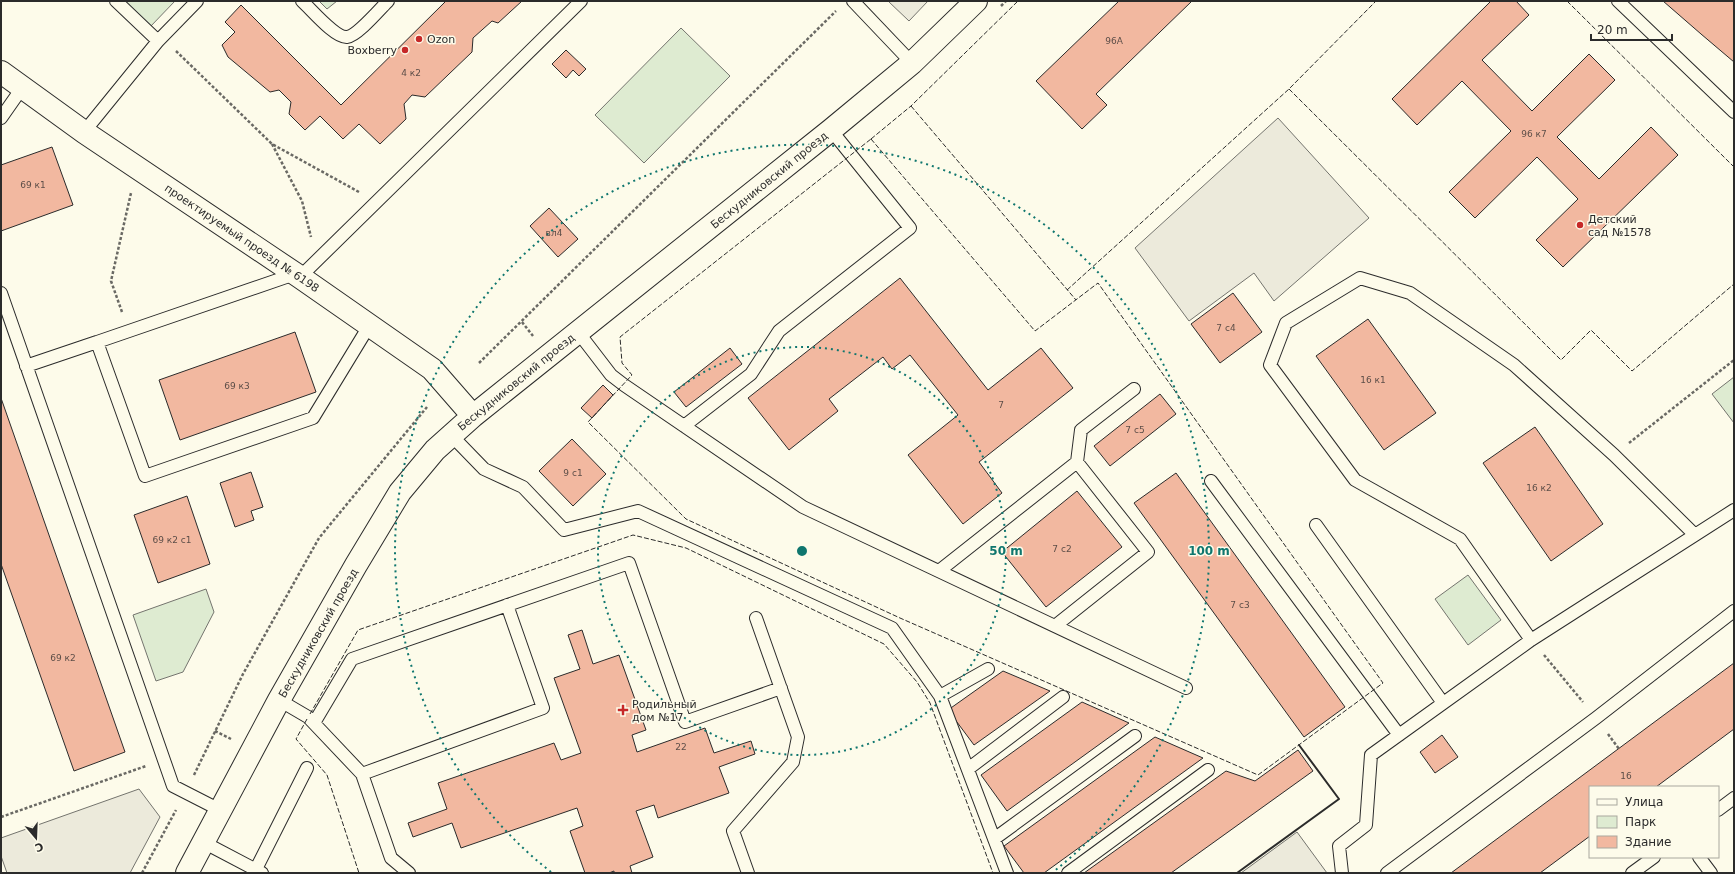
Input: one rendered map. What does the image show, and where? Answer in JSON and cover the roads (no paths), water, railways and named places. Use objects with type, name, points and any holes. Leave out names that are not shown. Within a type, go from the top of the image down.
[{"type":"street","name":"Бескудниковский проезд","points":[[187,873],[279,700],[356,565],[400,492],[435,450],[451,434],[473,416],[831,130],[912,63],[976,1]]},
{"type":"street","name":"проектируемый проезд № 6198","points":[[1,72],[84,132],[298,275],[432,369],[473,416]]},
{"type":"lane","points":[[116,1],[160,39]]},
{"type":"lane","points":[[84,132],[160,39],[197,1]]},
{"type":"lane","points":[[302,1],[339,36],[348,38],[388,1]]},
{"type":"lane","points":[[26,366],[298,275],[317,260],[377,202],[581,1]]},
{"type":"lane","points":[[852,1],[912,63]]},
{"type":"lane","points":[[1618,1],[1734,112]]},
{"type":"lane","points":[[1,118],[22,88]]},
{"type":"lane","points":[[684,426],[751,374],[779,331],[910,228],[831,130]]},
{"type":"lane","points":[[1531,640],[1460,539],[1355,480],[1270,366],[1286,324],[1360,278],[1410,293],[1514,365],[1614,455],[1695,535]]},
{"type":"lane","points":[[1,294],[173,786],[220,810]]},
{"type":"lane","points":[[97,342],[145,476],[313,418],[369,326]]},
{"type":"lane","points":[[578,332],[611,375],[803,507],[1186,688]]},
{"type":"lane","points":[[939,571],[1077,462],[1081,430],[1134,389]]},
{"type":"lane","points":[[451,434],[484,469],[523,487],[564,530],[638,511],[892,628],[940,696],[1007,873]]},
{"type":"lane","points":[[1055,626],[1148,552],[1077,462]]},
{"type":"lane","points":[[1211,481],[1399,734]]},
{"type":"lane","points":[[1342,873],[1339,846],[1366,825],[1372,755],[1531,640],[1734,510]]},
{"type":"lane","points":[[1316,524],[1443,703]]},
{"type":"lane","points":[[314,723],[352,659],[629,562],[685,722],[781,688]]},
{"type":"lane","points":[[362,774],[543,708],[507,605]]},
{"type":"lane","points":[[1388,873],[1596,718],[1734,611]]},
{"type":"lane","points":[[748,873],[733,831],[793,762],[798,737],[756,618]]},
{"type":"lane","points":[[940,696],[988,669]]},
{"type":"lane","points":[[968,769],[1063,697]]},
{"type":"lane","points":[[279,700],[308,717],[362,774],[391,858],[409,873]]},
{"type":"lane","points":[[994,839],[1135,736]]},
{"type":"lane","points":[[203,842],[257,872],[307,768]]},
{"type":"lane","points":[[1068,873],[1208,770]]},
{"type":"lane","points":[[1719,809],[1734,798]]},
{"type":"lane","points":[[1632,873],[1653,858]]},
{"type":"lane","points":[[1700,858],[1711,873]]},
{"type":"place","name":"Ozon","points":[[419,39]]},
{"type":"place","name":"Boxberry","points":[[405,50]]},
{"type":"place","name":"Детский сад №1578","points":[[1580,225]]},
{"type":"place","name":"Родильный дом №17","points":[[623,710]]}]
